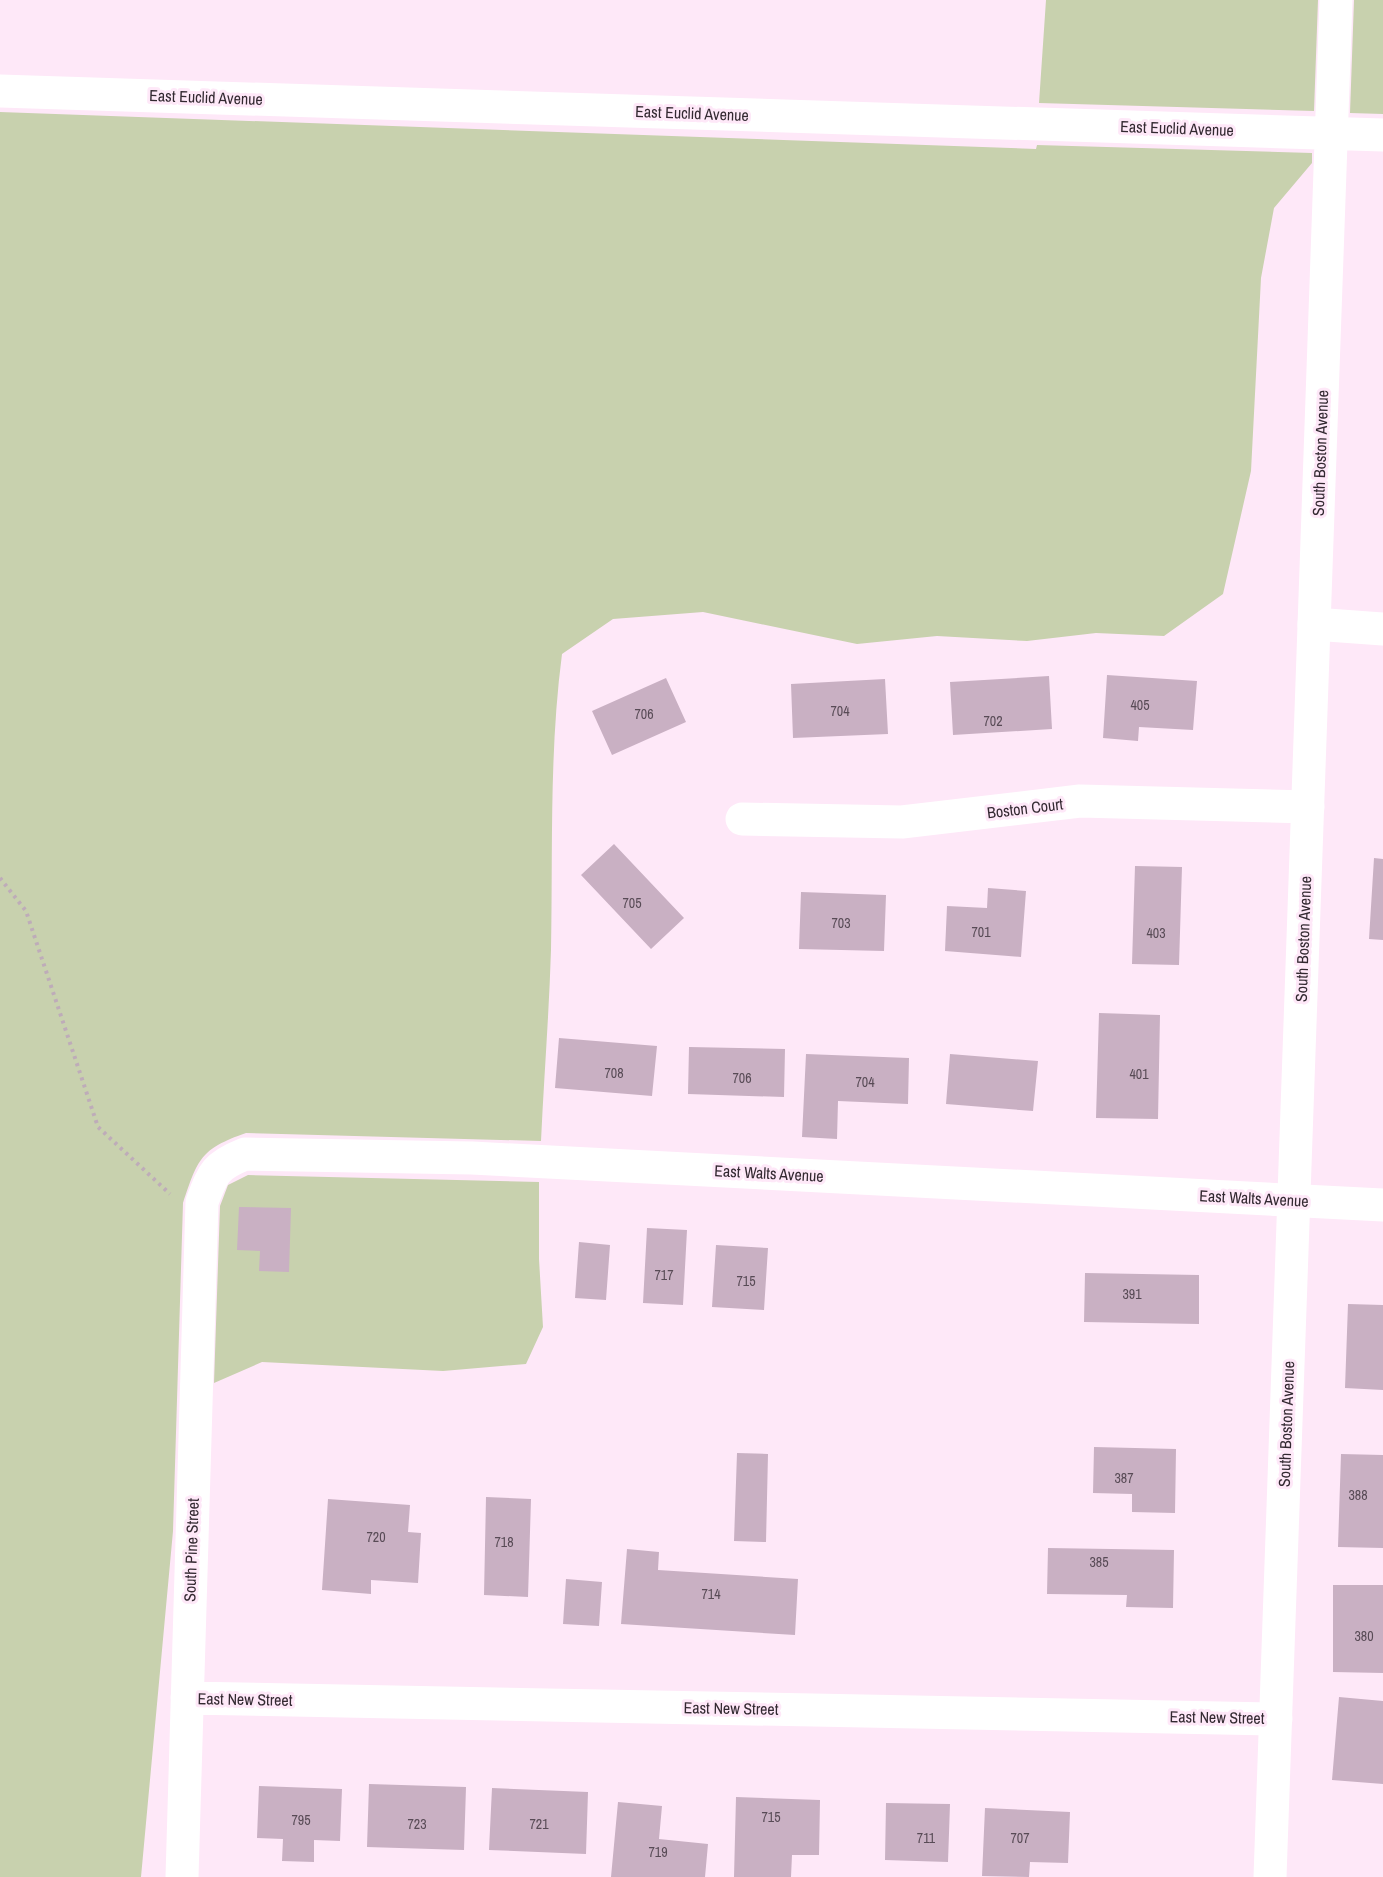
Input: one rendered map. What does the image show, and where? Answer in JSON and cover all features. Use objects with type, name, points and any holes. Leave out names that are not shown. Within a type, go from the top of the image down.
[{"type":"street","name":"South Boston Avenue","points":[[1270,1877],[1336,0]]},
{"type":"street","name":"East Euclid Avenue","points":[[0,91],[1383,135]]},
{"type":"street","points":[[1314,624],[1383,629]]},
{"type":"street","name":"Boston Court","points":[[742,819],[902,822],[1080,801],[1308,807]]},
{"type":"street","name":"East Walts Avenue","points":[[201,1224],[202,1202],[213,1173],[224,1162],[245,1154],[472,1158],[1383,1205]]},
{"type":"street","name":"South Pine Street","points":[[182,1877],[201,1224]]},
{"type":"street","name":"East New Street","points":[[187,1698],[1276,1719]]},
{"type":"path","points":[[0,878],[26,911],[98,1127],[201,1224]]},
{"type":"green space","points":[[1046,0],[1318,0],[1314,111],[1039,103]]},
{"type":"green space","points":[[1354,0],[1383,0],[1383,114],[1350,113]]},
{"type":"green space","points":[[0,112],[1036,149],[1037,145],[1312,153],[1312,163],[1274,208],[1261,278],[1251,471],[1223,594],[1164,636],[1096,633],[1027,641],[937,636],[857,644],[703,612],[613,619],[562,654],[553,765],[551,950],[541,1141],[246,1133],[219,1144],[197,1166],[183,1203],[173,1531],[141,1877],[0,1877]]},
{"type":"green space","points":[[248,1175],[539,1182],[539,1259],[543,1327],[526,1364],[443,1371],[262,1362],[214,1383],[220,1206],[228,1185]]},
{"type":"building","points":[[1107,675],[1197,681],[1193,730],[1139,727],[1138,741],[1103,738]]},
{"type":"building","points":[[1049,676],[1052,729],[953,735],[950,682]]},
{"type":"building","points":[[666,678],[686,722],[612,755],[592,711]]},
{"type":"building","points":[[885,679],[888,734],[793,738],[791,684]]},
{"type":"building","points":[[614,844],[684,918],[651,949],[581,875]]},
{"type":"building","points":[[1374,858],[1383,859],[1383,940],[1369,939]]},
{"type":"building","points":[[1135,866],[1182,867],[1179,965],[1132,964]]},
{"type":"building","points":[[988,888],[1026,891],[1021,957],[945,951],[947,906],[987,908]]},
{"type":"building","points":[[801,892],[886,895],[884,951],[799,949]]},
{"type":"building","points":[[1099,1013],[1160,1015],[1158,1119],[1096,1118]]},
{"type":"building","points":[[559,1038],[657,1046],[652,1096],[555,1088]]},
{"type":"building","points":[[689,1047],[785,1049],[784,1097],[688,1094]]},
{"type":"building","points":[[806,1054],[909,1058],[908,1104],[838,1101],[837,1139],[802,1137]]},
{"type":"building","points":[[950,1054],[1038,1061],[1033,1111],[946,1104]]},
{"type":"building","points":[[239,1207],[291,1208],[289,1272],[259,1271],[260,1251],[237,1250]]},
{"type":"building","points":[[647,1228],[687,1230],[683,1305],[643,1303]]},
{"type":"building","points":[[579,1242],[610,1245],[606,1300],[575,1298]]},
{"type":"building","points":[[716,1245],[768,1248],[764,1310],[712,1307]]},
{"type":"building","points":[[1085,1273],[1199,1275],[1199,1324],[1084,1322]]},
{"type":"building","points":[[1348,1304],[1383,1305],[1383,1390],[1345,1388]]},
{"type":"building","points":[[1094,1447],[1176,1449],[1175,1513],[1132,1512],[1132,1494],[1093,1493]]},
{"type":"building","points":[[737,1453],[768,1454],[766,1542],[734,1541]]},
{"type":"building","points":[[1341,1454],[1383,1455],[1383,1548],[1338,1547]]},
{"type":"building","points":[[486,1497],[531,1499],[528,1597],[484,1595]]},
{"type":"building","points":[[328,1499],[410,1505],[408,1532],[421,1533],[418,1583],[371,1580],[371,1594],[322,1590]]},
{"type":"building","points":[[1048,1548],[1174,1550],[1173,1608],[1126,1607],[1127,1595],[1047,1594]]},
{"type":"building","points":[[627,1549],[659,1552],[658,1570],[798,1579],[795,1635],[621,1624]]},
{"type":"building","points":[[566,1579],[602,1582],[599,1626],[563,1624]]},
{"type":"building","points":[[1333,1585],[1383,1585],[1383,1673],[1333,1672]]},
{"type":"building","points":[[1339,1697],[1383,1701],[1383,1784],[1332,1780]]},
{"type":"building","points":[[369,1784],[466,1787],[464,1850],[367,1847]]},
{"type":"building","points":[[259,1786],[342,1789],[340,1841],[314,1840],[314,1862],[282,1861],[283,1839],[257,1838]]},
{"type":"building","points":[[492,1788],[588,1792],[586,1854],[489,1850]]},
{"type":"building","points":[[736,1797],[820,1800],[819,1855],[792,1855],[791,1877],[734,1877]]},
{"type":"building","points":[[618,1802],[662,1806],[659,1839],[708,1844],[705,1877],[611,1877]]},
{"type":"building","points":[[886,1803],[950,1804],[948,1862],[885,1860]]},
{"type":"building","points":[[985,1808],[1070,1812],[1068,1863],[1030,1862],[1029,1877],[982,1876]]}]
